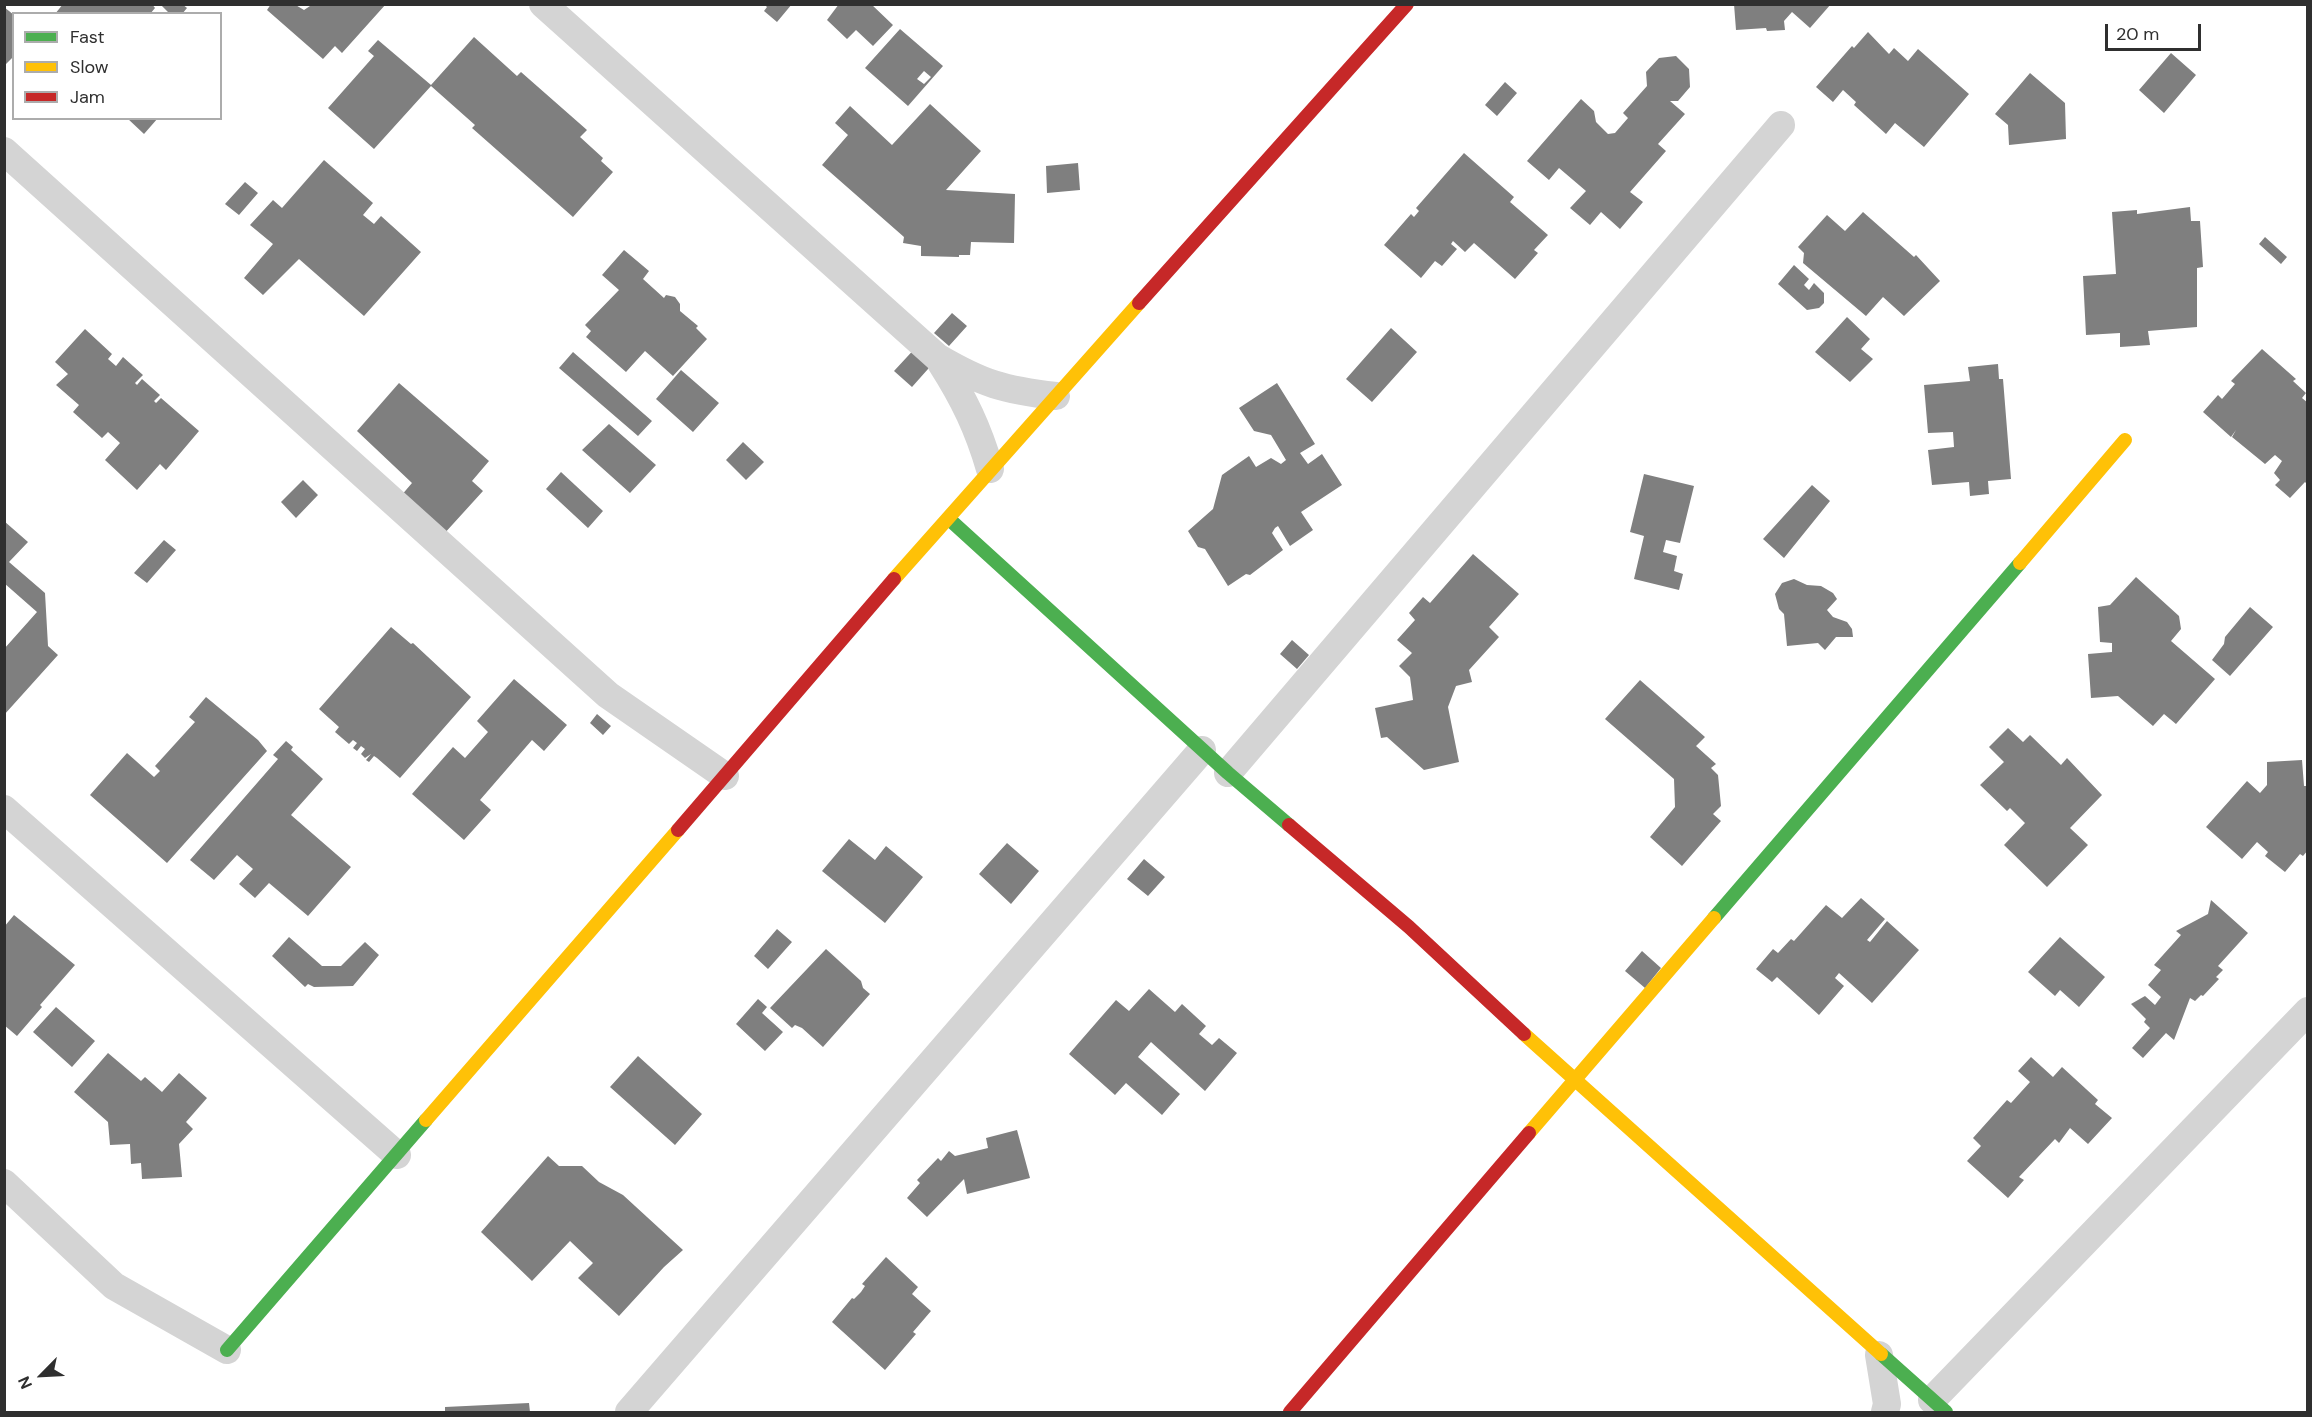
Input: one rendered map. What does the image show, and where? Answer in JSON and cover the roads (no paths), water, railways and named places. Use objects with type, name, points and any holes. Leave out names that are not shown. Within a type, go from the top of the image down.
[{"type":"street","points":[[543,4],[937,357],[977,380],[1013,391],[1056,396]]},
{"type":"street","points":[[4,1183],[114,1286],[227,1350],[990,469],[1407,4]]},
{"type":"street","points":[[1228,773],[1781,124]]},
{"type":"street","points":[[4,152],[608,695],[725,776]]},
{"type":"street","points":[[937,357],[966,401],[981,435],[990,469]]},
{"type":"street","points":[[1290,1413],[1576,1083],[2125,440]]},
{"type":"street","points":[[949,519],[1202,750],[1409,927],[1576,1083],[1939,1406],[2307,1011]]},
{"type":"street","points":[[630,1413],[1202,750]]},
{"type":"street","points":[[4,809],[396,1155]]},
{"type":"street","points":[[1879,1355],[1887,1404],[1886,1413]]}]
